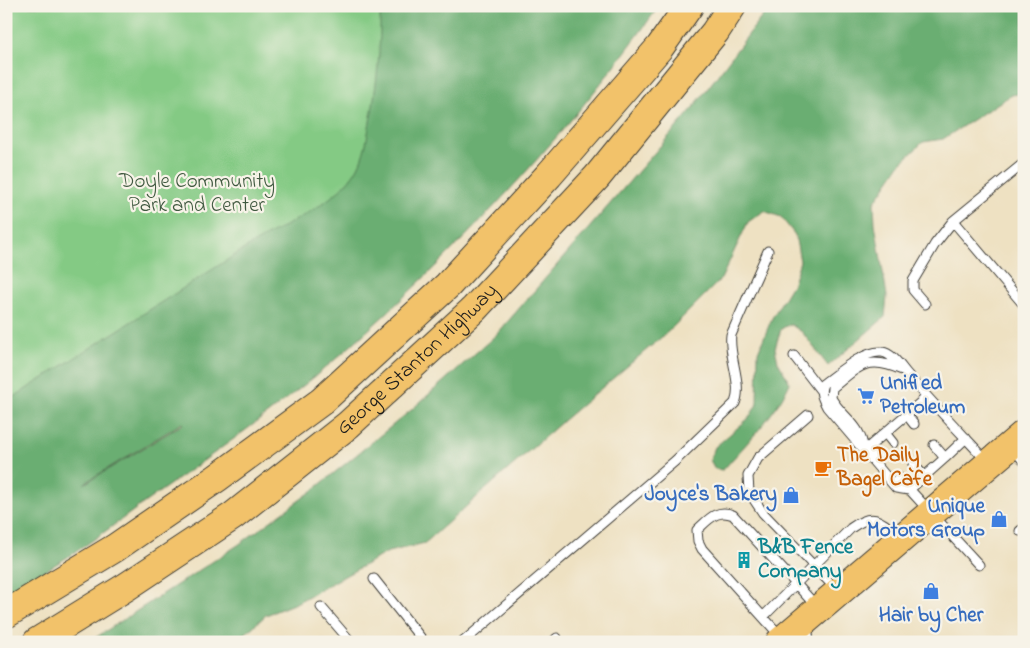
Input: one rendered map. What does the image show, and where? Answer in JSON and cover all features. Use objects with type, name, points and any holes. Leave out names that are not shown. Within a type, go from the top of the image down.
[{"type":"highway","name":"George Stanton Highway","points":[[6,614],[123,542],[217,478],[322,401],[448,286],[549,175],[660,47],[689,6]]},
{"type":"highway","name":"George Stanton Highway","points":[[37,642],[233,516],[348,425],[474,308],[597,177],[715,32],[732,6]]},
{"type":"highway","points":[[806,624],[989,463],[1019,447]]},
{"type":"lane","points":[[925,304],[914,290],[913,281],[935,244],[953,221],[1024,162]]},
{"type":"lane","points":[[953,221],[1024,305]]},
{"type":"lane","points":[[463,642],[675,461],[735,403],[738,395],[731,348],[731,335],[768,251]]},
{"type":"lane","points":[[820,391],[823,384],[853,362],[875,352],[883,352],[890,355],[989,463]]},
{"type":"lane","points":[[794,356],[820,391],[827,407],[866,449],[891,484],[896,488],[909,490]]},
{"type":"lane","points":[[878,456],[866,449],[858,430],[831,398],[832,388],[857,368],[868,363],[894,367],[906,373]]},
{"type":"lane","points":[[866,449],[927,397]]},
{"type":"lane","points":[[808,415],[758,458],[748,476],[749,492],[763,512],[814,566]]},
{"type":"lane","points":[[907,415],[914,424]]},
{"type":"lane","points":[[885,433],[893,443]]},
{"type":"lane","points":[[909,490],[966,438]]},
{"type":"lane","points":[[934,446],[945,458]]},
{"type":"lane","points":[[913,464],[924,476]]},
{"type":"lane","points":[[898,477],[979,565]]},
{"type":"lane","points":[[723,512],[732,515],[796,584],[806,624],[763,617],[702,549],[698,541],[697,530],[715,514],[723,512]]},
{"type":"lane","points":[[763,617],[862,520],[872,518],[880,520],[901,539]]},
{"type":"lane","points":[[806,624],[814,566]]},
{"type":"lane","points":[[374,579],[424,642]]},
{"type":"lane","points":[[321,607],[351,642]]},
{"type":"green space","name":"Doyle Community Park and Center","points":[[6,6],[594,6],[86,482],[6,553]]},
{"type":"green space","points":[[380,6],[659,6],[593,94],[484,218],[341,355],[238,436],[82,548],[6,594],[6,402],[249,246],[309,212],[338,192],[358,167],[364,152],[376,82]],"holes":[[[182,423],[183,424],[84,484]]]},
{"type":"green space","points":[[770,6],[1024,6],[1024,101],[1019,94],[1011,95],[943,139],[923,142],[901,163],[874,203],[875,224],[887,296],[885,317],[828,366],[802,332],[790,324],[781,329],[775,348],[778,362],[790,383],[769,417],[723,470],[715,469],[710,460],[715,447],[749,418],[757,404],[758,352],[772,318],[793,283],[800,261],[795,235],[781,217],[764,211],[748,222],[721,279],[670,330],[564,420],[425,543],[388,552],[296,603],[266,615],[236,642],[89,642],[238,545],[312,491],[410,411],[496,335],[689,113]]},
{"type":"place","name":"Unified Petroleum","points":[[866,396]]},
{"type":"place","name":"The Daily Bagel Cafe","points":[[823,468]]},
{"type":"place","name":"Joyce's Bakery","points":[[791,495]]},
{"type":"place","name":"Unique Motors Group","points":[[999,519]]},
{"type":"place","name":"B&B Fence Company","points":[[744,560]]},
{"type":"place","name":"Hair by Cher","points":[[931,591]]}]
